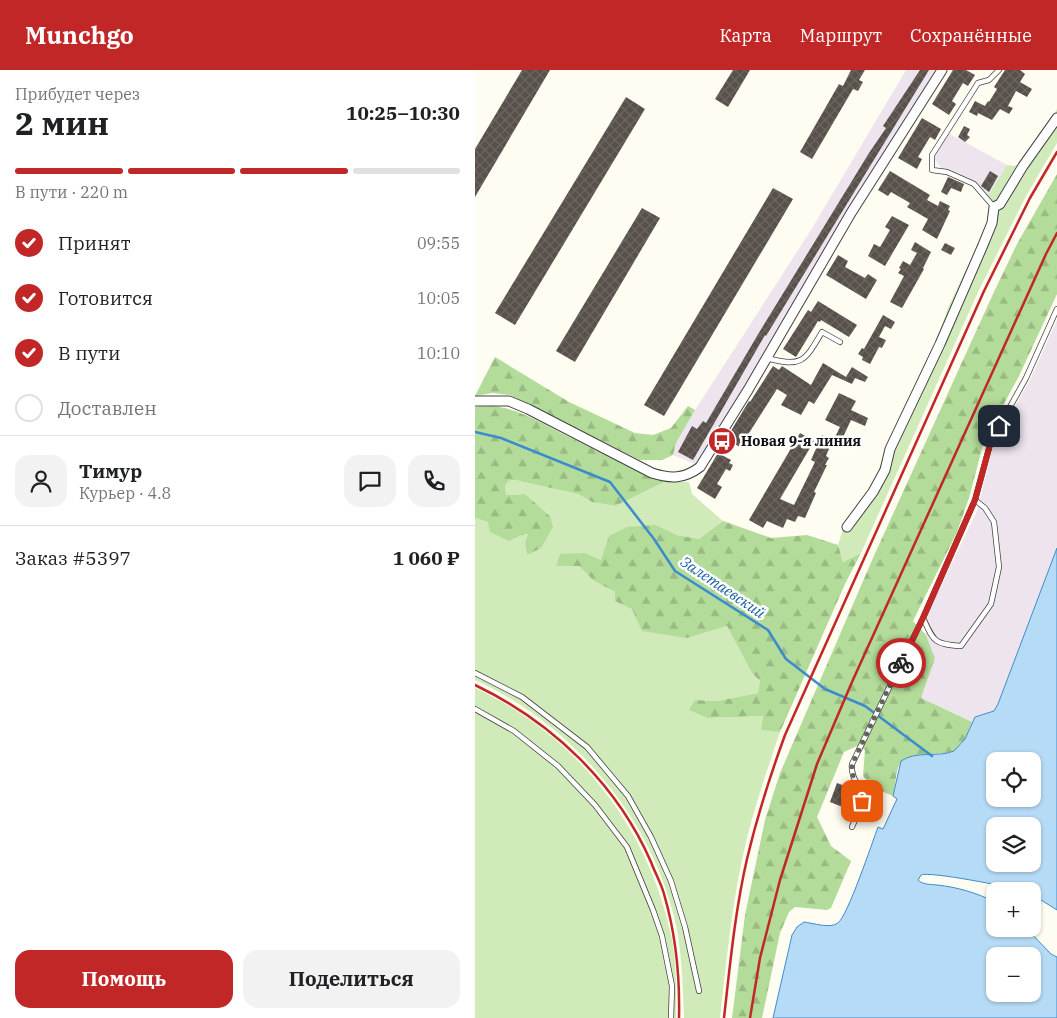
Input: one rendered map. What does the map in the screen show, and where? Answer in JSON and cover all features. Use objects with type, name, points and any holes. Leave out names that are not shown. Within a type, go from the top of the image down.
[{"type":"street","points":[[475,401],[509,401],[652,473],[681,478],[691,474],[700,467],[767,358],[851,213],[942,70]]},
{"type":"street","points":[[847,527],[873,492],[885,470],[890,449],[940,344],[983,245],[991,223],[994,207],[1000,204],[1023,166],[1057,118]]},
{"type":"lane","points":[[994,207],[974,184],[947,172],[932,170],[932,155],[978,83],[989,80],[999,70]]},
{"type":"lane","points":[[852,827],[862,801],[853,776],[852,764],[923,618],[975,500],[991,441],[1026,378],[1057,309]]},
{"type":"lane","points":[[767,358],[781,362],[795,362],[808,356],[822,332],[840,342]]},
{"type":"lane","points":[[923,618],[932,637],[942,645],[961,646],[991,604],[999,568],[994,522],[985,508],[975,500]]},
{"type":"lane","points":[[475,673],[522,697],[587,747],[629,796],[651,837],[671,881],[685,927],[699,992]]},
{"type":"lane","points":[[475,709],[514,731],[558,766],[595,806],[627,846],[662,936],[672,986],[671,1018]]},
{"type":"shaded area","points":[[906,70],[935,70],[848,212],[698,465],[673,455],[676,443],[695,410],[811,230]]},
{"type":"shaded area","points":[[948,133],[1007,165],[988,196],[974,183],[941,168],[934,158]]},
{"type":"shaded area","points":[[1057,320],[1057,548],[998,704],[994,711],[975,717],[972,722],[921,698],[935,658],[926,635],[927,615],[977,511],[994,443],[1030,380]]},
{"type":"green space","points":[[1057,109],[1057,143],[1026,196],[979,290],[861,553],[843,562],[838,545],[844,526],[861,505],[880,474],[879,469],[886,449],[936,342],[948,308],[988,223],[990,208],[993,202],[988,196],[1007,165],[1014,166],[1022,163],[1042,136]]},
{"type":"green space","points":[[1057,174],[1057,294],[1019,376],[984,441],[969,498],[957,532],[913,621],[926,635],[935,658],[921,698],[972,722],[965,739],[954,751],[911,756],[901,762],[893,796],[874,788],[863,776],[865,750],[857,746],[844,752],[817,817],[831,846],[851,861],[831,908],[827,910],[795,907],[789,912],[780,933],[762,1018],[732,1018],[745,915],[765,820],[780,773],[873,558],[993,294],[1017,244]]},
{"type":"green space","points":[[495,357],[569,402],[635,433],[653,435],[671,428],[688,406],[695,410],[676,443],[673,455],[662,460],[640,460],[510,395],[492,393],[475,396]]},
{"type":"green space","points":[[493,406],[512,410],[530,417],[664,482],[615,506],[592,502],[578,494],[515,480],[508,481],[505,486],[506,495],[525,494],[550,516],[553,527],[541,548],[527,555],[525,544],[528,534],[509,541],[490,532],[488,522],[475,518],[475,407]]},
{"type":"green space","points":[[515,480],[578,494],[592,502],[614,506],[664,482],[689,482],[692,494],[723,521],[699,539],[677,535],[656,525],[601,560],[585,553],[556,566],[579,566],[594,581],[615,592],[632,608],[686,638],[727,626],[752,673],[760,681],[758,693],[717,701],[695,700],[708,718],[763,716],[761,729],[780,732],[754,811],[742,860],[732,919],[720,1018],[684,1018],[678,935],[668,894],[652,855],[632,818],[607,784],[578,752],[547,724],[512,700],[475,680],[475,518],[519,536],[529,534],[525,544],[527,555],[539,547],[545,539],[550,516],[525,494],[506,495],[505,486],[508,481]]},
{"type":"green space","points":[[723,521],[771,538],[807,535],[838,545],[843,562],[861,553],[845,584],[780,732],[761,730],[763,716],[708,718],[689,710],[695,700],[717,701],[758,693],[760,681],[752,673],[727,626],[687,638],[642,631],[632,609],[615,601],[615,592],[594,581],[579,566],[556,566],[560,554],[585,553],[601,560],[609,536],[627,527],[656,525],[677,535],[699,539]]},
{"type":"green space","points":[[475,688],[511,708],[545,731],[575,758],[602,789],[626,822],[645,857],[660,895],[671,935],[675,966],[676,1018],[475,1018]]},
{"type":"water","points":[[1057,548],[1057,910],[1041,900],[1041,882],[986,883],[927,874],[921,875],[918,880],[924,884],[967,891],[986,898],[986,937],[1035,937],[1051,954],[1057,957],[1057,1018],[773,1018],[792,935],[797,927],[804,922],[831,926],[838,923],[842,917],[848,907],[878,827],[883,829],[897,799],[893,796],[901,761],[914,756],[954,751],[965,739],[975,717],[994,711]]},
{"type":"building","points":[[522,70],[550,70],[475,197],[475,149]]},
{"type":"building","points":[[733,70],[750,70],[728,107],[715,99]]},
{"type":"building","points":[[851,70],[865,70],[859,80],[863,82],[858,91],[853,89],[812,159],[800,152],[839,84],[843,86]]},
{"type":"building","points":[[920,70],[929,70],[765,335],[693,460],[678,452],[692,426],[697,429],[703,421],[706,423],[757,336],[886,128],[883,126]]},
{"type":"building","points":[[953,70],[966,70],[975,75],[968,86],[963,83],[952,101],[956,104],[949,115],[932,104]]},
{"type":"building","points":[[1005,70],[1020,70],[1025,74],[1020,82],[1032,89],[1027,97],[1016,91],[1008,106],[1013,108],[1009,114],[1000,109],[992,120],[978,113],[977,116],[969,112],[975,101],[985,106],[989,102],[997,89],[994,87]]},
{"type":"building","points":[[626,97],[645,109],[515,325],[495,313]]},
{"type":"building","points":[[922,118],[941,129],[935,140],[930,137],[918,157],[922,159],[917,169],[898,158]]},
{"type":"building","points":[[964,126],[970,129],[967,135],[970,137],[965,142],[958,137]]},
{"type":"building","points":[[890,171],[930,195],[927,200],[938,206],[940,201],[950,206],[948,210],[950,211],[937,239],[922,230],[928,219],[907,207],[910,203],[891,192],[888,196],[878,190]]},
{"type":"building","points":[[990,171],[998,176],[989,192],[981,186]]},
{"type":"building","points":[[948,177],[964,184],[961,192],[951,188],[947,195],[941,192]]},
{"type":"building","points":[[773,188],[793,199],[664,416],[644,405]]},
{"type":"building","points":[[642,208],[660,218],[575,362],[556,351]]},
{"type":"building","points":[[892,216],[909,225],[885,266],[868,256],[874,244],[880,247],[890,230],[885,227]]},
{"type":"building","points":[[915,242],[931,252],[924,269],[902,308],[890,302],[904,276],[898,273],[901,269],[899,268],[903,261],[910,265],[917,253],[911,250]]},
{"type":"building","points":[[945,243],[955,248],[951,255],[941,250]]},
{"type":"building","points":[[838,255],[848,261],[845,267],[865,278],[868,274],[877,280],[866,299],[826,275]]},
{"type":"building","points":[[818,301],[857,325],[849,337],[821,320],[820,322],[818,321],[796,357],[783,349],[808,310],[811,312]]},
{"type":"building","points":[[883,315],[895,322],[891,329],[885,326],[879,337],[886,340],[882,348],[879,347],[870,364],[862,360],[863,357],[858,354],[862,348],[864,349]]},
{"type":"building","points":[[823,363],[846,377],[852,367],[868,377],[865,382],[855,378],[852,384],[832,375],[814,404],[809,401],[801,415],[781,405],[787,395],[777,389],[740,447],[726,439],[773,366],[779,370],[782,366],[811,385]]},
{"type":"building","points":[[839,393],[856,401],[851,410],[868,418],[865,426],[851,420],[838,448],[831,444],[826,456],[829,458],[825,465],[827,465],[814,492],[816,493],[805,518],[798,516],[795,522],[787,519],[783,528],[767,521],[763,528],[749,520],[800,433],[814,441],[780,499],[794,505],[815,462],[811,460],[822,435],[834,439],[840,427],[825,420]]},
{"type":"building","points":[[718,453],[731,460],[729,463],[733,465],[730,471],[726,469],[717,484],[722,487],[715,499],[697,488]]},
{"type":"building","points":[[837,783],[856,790],[857,793],[850,810],[830,802]]},
{"type":"waterway","name":"Залетаевский","points":[[475,432],[501,438],[610,482],[654,539],[675,571],[768,630],[786,659],[825,689],[865,706],[932,756]]},
{"type":"railway","points":[[724,1018],[736,918],[747,859],[764,797],[785,735],[984,291],[1030,198],[1057,152]]},
{"type":"railway","points":[[750,1018],[760,958],[780,880],[817,764],[852,682],[1057,233]]},
{"type":"railway","points":[[475,685],[530,717],[579,758],[601,781],[637,834],[661,886],[672,925],[679,986],[679,1018]]},
{"type":"way so far","points":[[862,801],[853,776],[852,764],[901,663]]},
{"type":"place","name":"Новая 9-я линия","points":[[722,441]]},
{"type":"route","points":[[901,663],[975,500],[991,441],[999,426]]}]
